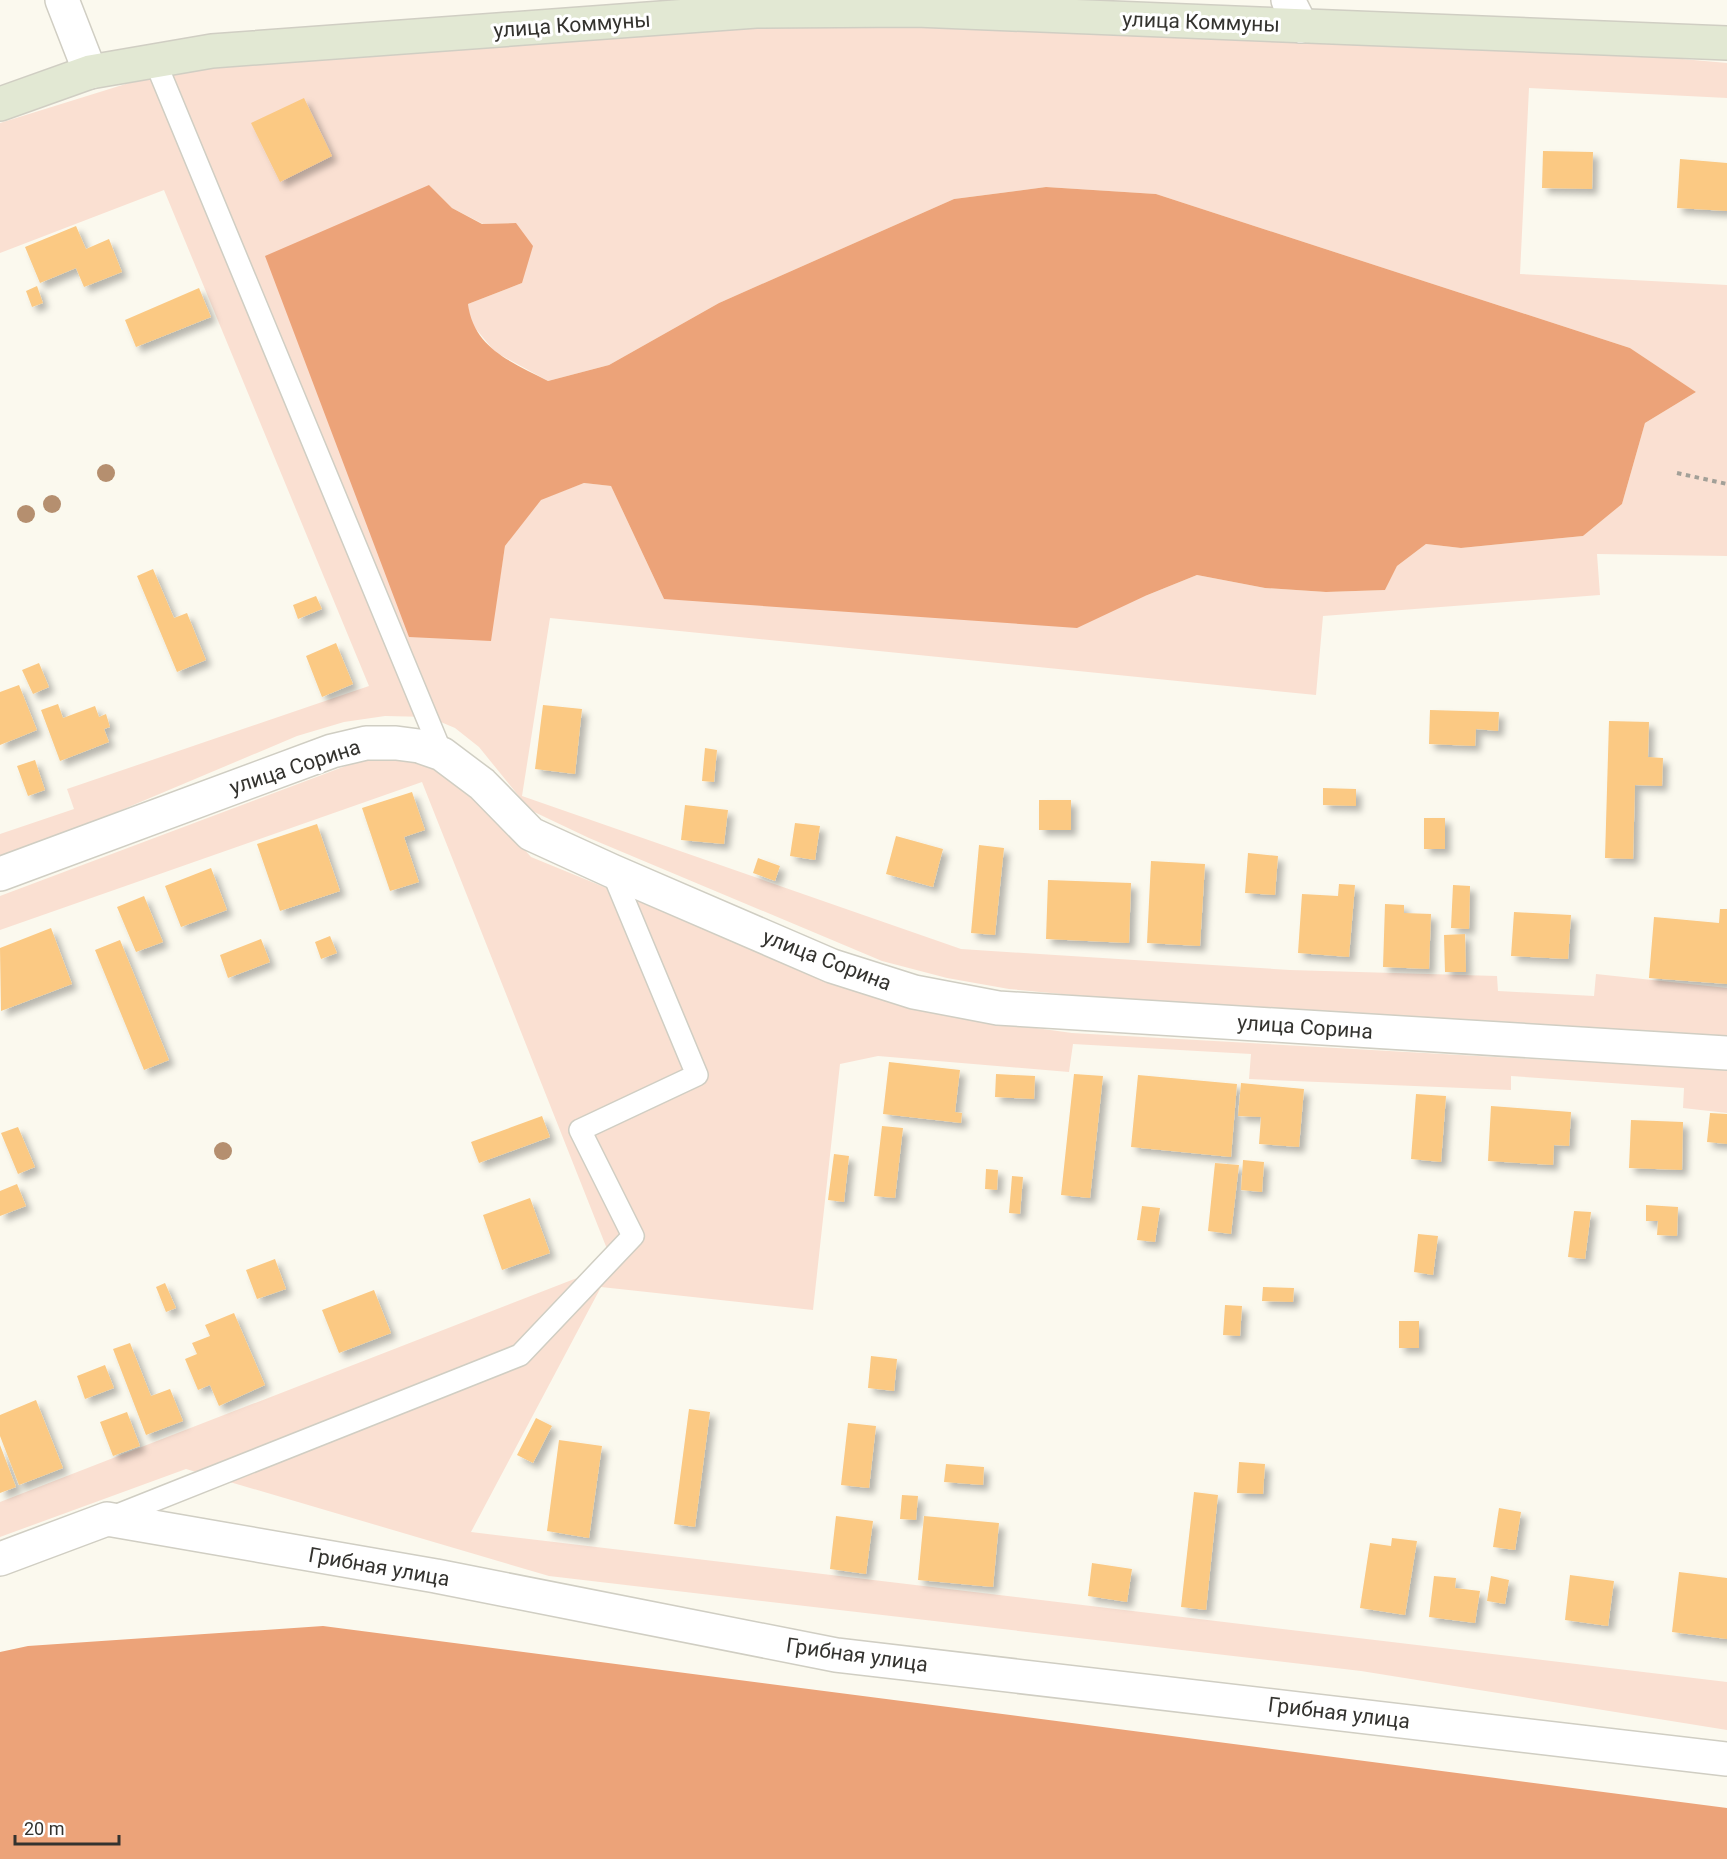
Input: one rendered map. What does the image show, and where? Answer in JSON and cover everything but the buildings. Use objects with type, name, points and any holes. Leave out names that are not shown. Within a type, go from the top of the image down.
[{"type":"street","points":[[62,0],[90,72]]},
{"type":"street","name":"улица Коммуны","points":[[0,104],[90,72],[212,51],[753,6],[916,10],[1295,13],[1727,43]]},
{"type":"street","name":"улица Сорина","points":[[0,874],[332,751],[366,743],[396,743],[419,746],[442,754],[482,784],[531,834],[832,966],[914,992],[998,1008],[1727,1053]]},
{"type":"street","points":[[0,1559],[107,1519]]},
{"type":"street","name":"Грибная улица","points":[[107,1519],[436,1576],[836,1655],[1727,1759]]},
{"type":"lane","points":[[155,61],[442,754]]},
{"type":"lane","points":[[107,1519],[520,1355],[633,1236],[580,1130],[697,1075],[612,871]]},
{"type":"path","points":[[1677,473],[1727,484]]},
{"type":"shaded area","points":[[1157,22],[1526,45],[1727,63],[1727,98],[1529,88],[1520,274],[1727,285],[1727,556],[1597,554],[1600,595],[1323,616],[1316,695],[550,618],[522,796],[961,949],[1290,970],[1497,976],[1498,991],[1594,996],[1596,974],[1727,988],[1727,1038],[1083,996],[1009,989],[947,978],[882,961],[589,838],[530,810],[479,747],[455,728],[429,717],[385,716],[344,722],[297,736],[93,822],[0,857],[0,834],[74,809],[67,789],[369,686],[164,190],[0,253],[0,123],[132,82],[209,65],[755,26]],"holes":[[[429,185],[452,208],[483,224],[516,223],[522,283],[468,304],[471,323],[495,352],[548,381],[609,365],[719,303],[954,199],[1046,187],[1156,194],[1630,348],[1696,392],[1645,423],[1622,504],[1583,536],[1461,548],[1426,544],[1397,566],[1385,590],[1326,592],[1265,588],[1197,575],[1145,596],[664,599],[611,486],[584,483],[541,499],[505,546],[490,641]]]},
{"type":"shaded area","points":[[429,185],[452,208],[482,224],[516,223],[533,246],[522,283],[468,304],[478,332],[486,343],[508,360],[548,381],[609,365],[719,303],[954,199],[1046,187],[1156,194],[1630,348],[1696,392],[1645,423],[1622,504],[1583,536],[1461,548],[1426,544],[1397,566],[1385,590],[1326,592],[1265,588],[1197,575],[1077,628],[664,599],[611,486],[584,483],[541,500],[505,546],[491,641],[409,637],[265,256]]},
{"type":"shaded area","points":[[392,754],[455,771],[531,857],[858,991],[955,1017],[1072,1033],[1727,1070],[1727,1113],[1683,1108],[1684,1088],[1511,1076],[1511,1090],[1249,1079],[1251,1054],[1073,1044],[1069,1072],[878,1056],[840,1064],[813,1310],[601,1287],[471,1532],[1727,1682],[1727,1730],[1361,1671],[549,1576],[186,1469],[0,1537],[0,1502],[613,1264],[422,782],[0,930],[0,896],[351,764]]},
{"type":"shaded area","points":[[323,1626],[1727,1808],[1727,1859],[0,1859],[0,1652],[28,1646]]}]
